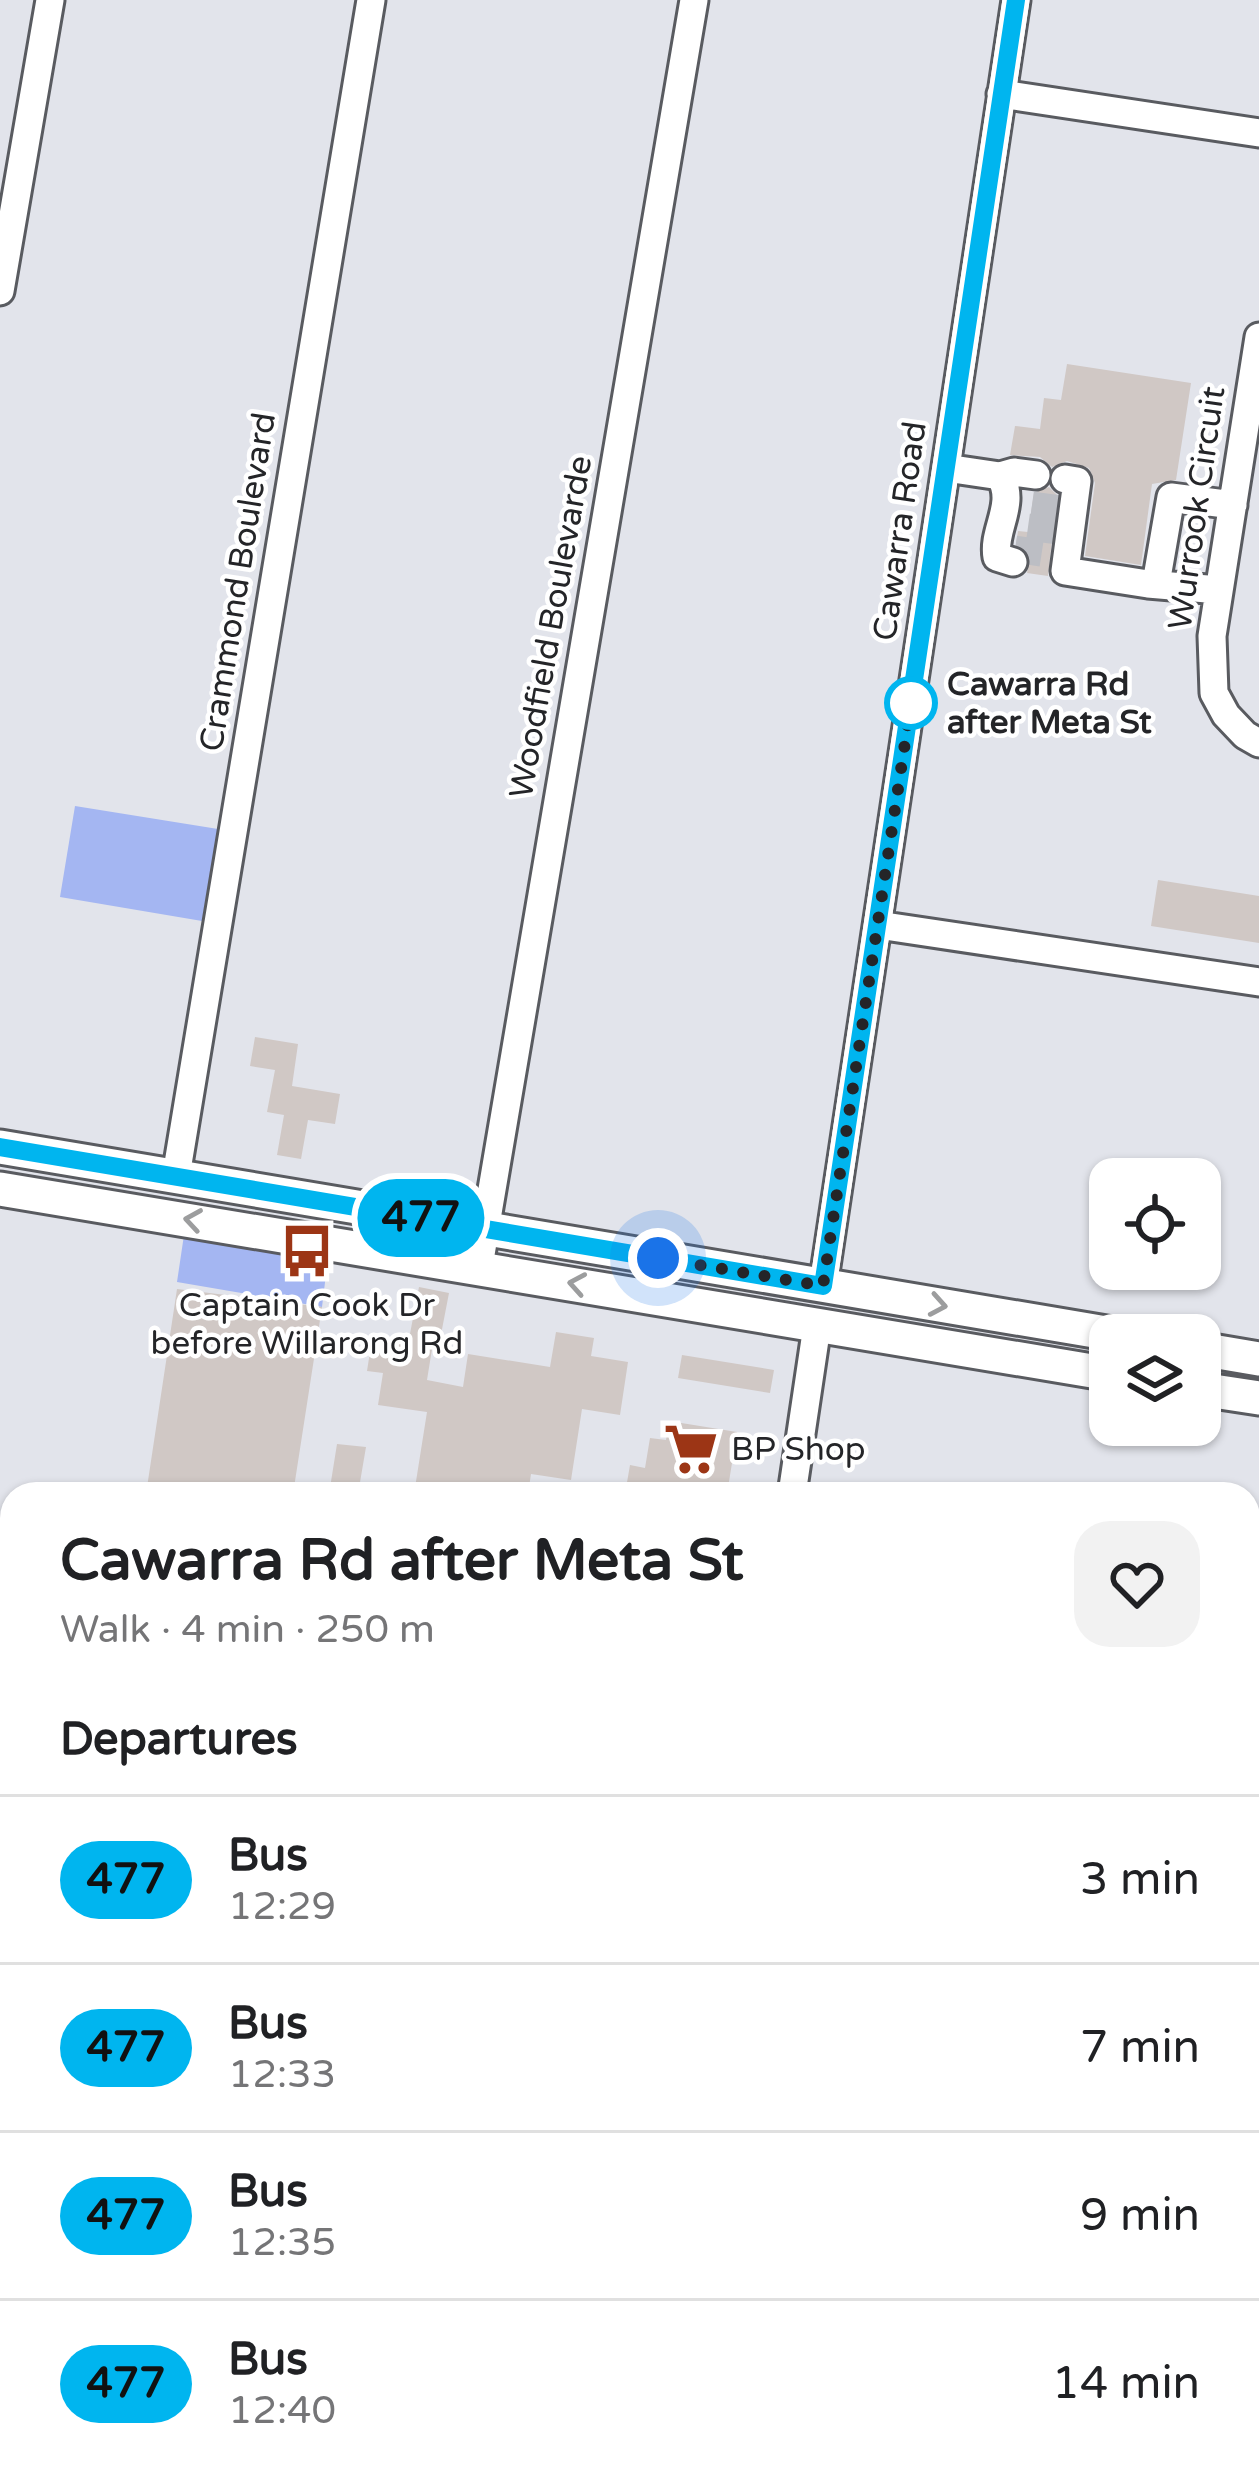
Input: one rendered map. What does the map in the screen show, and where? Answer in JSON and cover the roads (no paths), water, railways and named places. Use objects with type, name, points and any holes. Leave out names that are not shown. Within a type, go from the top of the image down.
[{"type":"main road","points":[[0,1147],[1089,1330]]},
{"type":"main road","points":[[0,1189],[1089,1370]]},
{"type":"main road","points":[[817,1325],[823,1286]]},
{"type":"main road","points":[[1221,1353],[1259,1359]]},
{"type":"main road","points":[[1221,1392],[1259,1398]]},
{"type":"street","points":[[0,291],[50,0]]},
{"type":"street","name":"Crammond Boulevard","points":[[176,1176],[371,0]]},
{"type":"street","name":"Woodfield Boulevarde","points":[[479,1267],[694,0]]},
{"type":"street","name":"Cawarra Road","points":[[823,1286],[1016,0]]},
{"type":"street","points":[[1001,94],[1259,133]]},
{"type":"street","name":"Wurrook Circuit","points":[[1259,337],[1242,492],[1212,636],[1214,693],[1226,715],[1259,743]]},
{"type":"street","points":[[946,468],[1016,512]]},
{"type":"street","points":[[1158,572],[1171,497],[1242,492]]},
{"type":"street","points":[[1063,527],[1148,584],[1219,590]]},
{"type":"street","points":[[878,925],[1259,982]]},
{"type":"street","points":[[794,1482],[817,1325]]},
{"type":"tunnel","points":[[1032,505],[1061,509]]},
{"type":"tunnel","points":[[1028,527],[1057,531]]},
{"type":"tunnel","points":[[1015,549],[1054,555]]},
{"type":"place","name":"Cawarra Rd after Meta St","points":[[911,703]]},
{"type":"place","name":"Captain Cook Dr before Willarong Rd","points":[[307,1251]]},
{"type":"place","name":"BP Shop","points":[[691,1449]]}]
